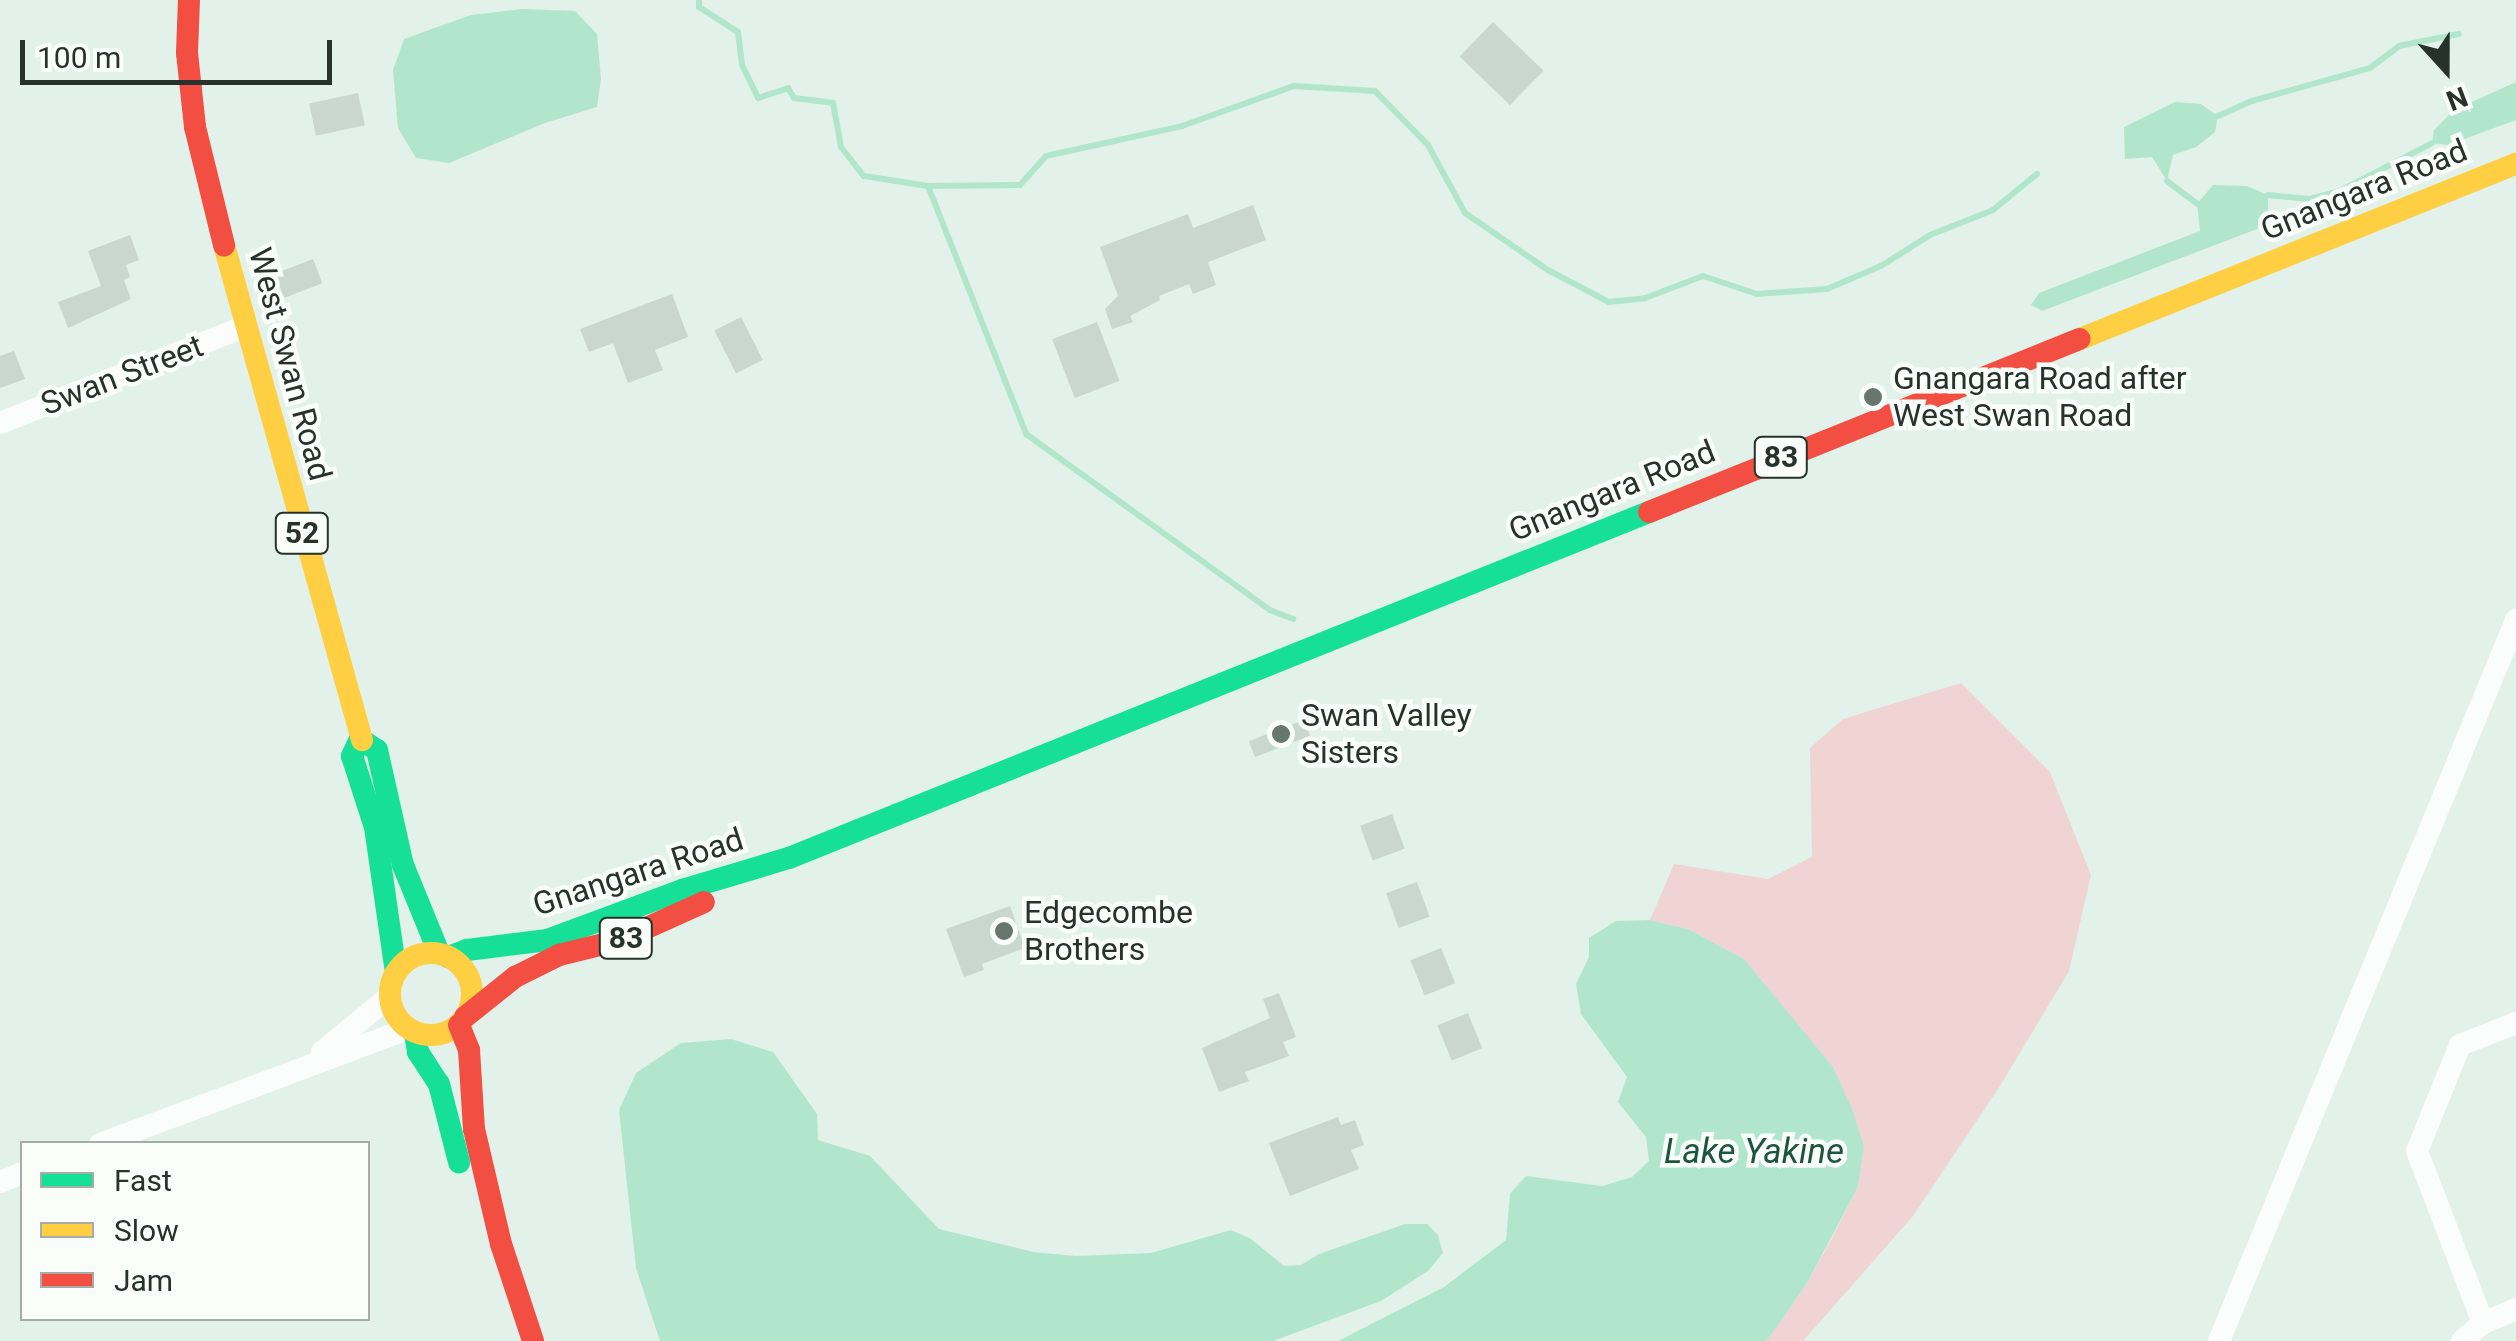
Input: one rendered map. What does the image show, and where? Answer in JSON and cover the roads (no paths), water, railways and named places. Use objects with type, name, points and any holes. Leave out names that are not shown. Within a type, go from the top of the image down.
[{"type":"main road","name":"West Swan Road","points":[[189,0],[187,53],[196,127],[244,327],[360,739],[352,756],[374,826],[393,927],[396,972]]},
{"type":"main road","name":"Gnangara Road","points":[[462,1021],[515,977],[559,955],[656,926],[790,858],[2516,164]]},
{"type":"main road","name":"West Swan Road","points":[[360,739],[377,750],[403,865],[444,955]]},
{"type":"main road","name":"Gnangara Road","points":[[444,955],[547,940],[682,890],[790,858]]},
{"type":"main road","points":[[396,972],[414,956],[444,955]]},
{"type":"main road","name":"52","points":[[444,955],[468,976],[472,990],[462,1021],[469,1050],[474,1129],[501,1244],[533,1341]]},
{"type":"main road","name":"52","points":[[396,972],[389,997],[398,1020],[411,1031],[418,1052],[439,1084],[478,1225],[501,1244]]},
{"type":"main road","points":[[411,1031],[438,1035],[462,1021]]},
{"type":"street","name":"Swan Street","points":[[0,423],[244,327]]},
{"type":"street","points":[[2220,1341],[2516,620]]},
{"type":"street","points":[[308,1064],[389,997]]},
{"type":"street","points":[[2483,1322],[2417,1151],[2460,1044],[2516,1023]]},
{"type":"street","points":[[108,1141],[308,1064],[411,1031]]},
{"type":"street","points":[[2462,1341],[2483,1322],[2516,1309]]},
{"type":"water","points":[[522,9],[575,11],[597,34],[601,79],[597,107],[545,123],[449,163],[416,158],[398,128],[393,70],[404,39],[471,15]]},
{"type":"water","points":[[2516,82],[2516,120],[2448,145],[2432,143],[2434,130],[2454,110]]},
{"type":"water","points":[[2175,102],[2201,104],[2218,116],[2215,132],[2196,147],[2173,155],[2167,181],[2152,157],[2125,159],[2124,127]]},
{"type":"water","points":[[2213,185],[2247,186],[2268,195],[2268,212],[2257,229],[2042,311],[2031,305],[2039,293],[2200,231],[2197,204]]},
{"type":"water","name":"Lake Yakine","points":[[1650,920],[1688,929],[1744,959],[1833,1067],[1853,1111],[1864,1147],[1858,1187],[1807,1283],[1778,1325],[1766,1341],[1338,1341],[1444,1287],[1506,1240],[1510,1194],[1526,1176],[1602,1186],[1632,1177],[1649,1161],[1646,1137],[1618,1102],[1627,1077],[1581,1014],[1576,984],[1589,957],[1589,938],[1616,921]]},
{"type":"water","points":[[731,1039],[773,1052],[817,1114],[818,1140],[870,1156],[939,1229],[1033,1252],[1076,1256],[1151,1253],[1231,1230],[1251,1239],[1284,1266],[1301,1265],[1319,1254],[1405,1224],[1427,1224],[1438,1235],[1443,1253],[1428,1271],[1381,1301],[1273,1341],[660,1341],[636,1268],[619,1110],[636,1073],[681,1043]]},
{"type":"waterway","points":[[699,0],[699,7],[738,32],[742,65],[758,98],[788,88],[794,98],[833,103],[841,147],[864,176],[928,186],[1020,185],[1046,156],[1182,126],[1294,86],[1375,91],[1428,145],[1465,213],[1548,270],[1609,302],[1645,298],[1703,276],[1757,294],[1827,289],[1881,266],[1930,235],[1993,210],[2037,174]]},
{"type":"waterway","points":[[2218,116],[2252,101],[2370,68],[2399,46],[2459,34]]},
{"type":"waterway","points":[[2268,195],[2309,199],[2338,192],[2432,143]]},
{"type":"waterway","points":[[2167,181],[2197,204]]},
{"type":"waterway","points":[[928,186],[1026,434],[1270,610],[1293,619]]},
{"type":"place","name":"Gnangara Road after West Swan Road","points":[[1873,397]]},
{"type":"place","name":"Swan Valley Sisters","points":[[1281,734]]},
{"type":"place","name":"Edgecombe Brothers","points":[[1004,931]]}]
